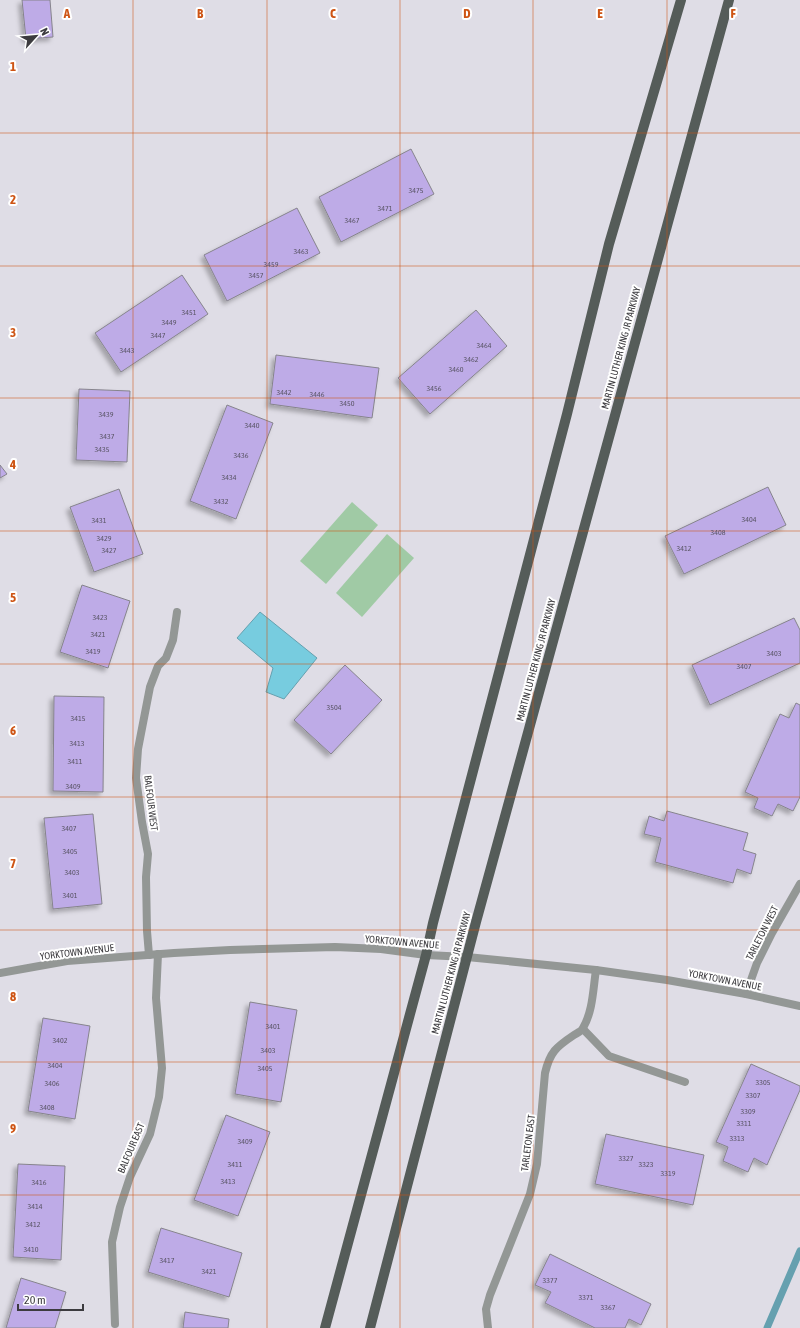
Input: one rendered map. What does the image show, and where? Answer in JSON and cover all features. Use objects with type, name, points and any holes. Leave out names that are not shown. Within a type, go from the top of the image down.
[{"type":"main road","points":[[325,1328],[426,955],[433,923],[568,414],[609,244],[682,0]]},
{"type":"main road","name":"MARTIN LUTHER KING JR PARKWAY","points":[[370,1328],[467,957],[729,0]]},
{"type":"street","name":"BALFOUR WEST","points":[[149,955],[146,877],[148,854],[136,778],[138,749],[150,687],[158,666],[166,658],[173,640],[176,612]]},
{"type":"street","name":"TARLETON WEST","points":[[746,994],[757,963],[800,884]]},
{"type":"street","name":"YORKTOWN AVENUE","points":[[0,973],[67,962],[158,954],[335,947],[391,950],[426,955],[467,957],[596,970],[667,980],[746,994],[800,1006]]},
{"type":"street","name":"BALFOUR EAST","points":[[115,1324],[112,1242],[120,1207],[130,1177],[150,1134],[159,1097],[162,1068],[156,998],[158,954]]},
{"type":"street","points":[[596,970],[590,1010],[583,1029],[609,1056],[685,1082]]},
{"type":"street","name":"TARLETON EAST","points":[[488,1328],[486,1309],[490,1295],[530,1194],[537,1164],[545,1073],[548,1059],[562,1043],[583,1029]]},
{"type":"green space","points":[[352,502],[378,525],[326,584],[300,561]]},
{"type":"green space","points":[[387,534],[414,558],[362,617],[336,593]]},
{"type":"water","points":[[260,612],[317,658],[284,699],[266,692],[273,668],[237,638]]},
{"type":"building","points":[[22,0],[50,0],[53,37],[26,39]]},
{"type":"building","points":[[411,149],[434,194],[341,242],[319,197]]},
{"type":"building","points":[[297,208],[320,253],[227,301],[204,255]]},
{"type":"building","points":[[182,275],[208,314],[121,372],[95,333]]},
{"type":"building","points":[[476,310],[507,346],[430,414],[398,378]]},
{"type":"building","points":[[276,355],[379,368],[372,418],[270,404]]},
{"type":"building","points":[[79,389],[130,391],[127,462],[76,460]]},
{"type":"building","points":[[227,405],[273,423],[236,519],[190,501]]},
{"type":"building","points":[[0,465],[7,474],[0,478]]},
{"type":"building","points":[[768,487],[786,525],[684,574],[665,536]]},
{"type":"building","points":[[119,489],[143,554],[94,572],[70,507]]},
{"type":"building","points":[[82,585],[130,601],[108,668],[60,652]]},
{"type":"building","points":[[794,618],[800,630],[800,663],[710,705],[692,665]]},
{"type":"building","points":[[345,665],[382,700],[331,754],[294,720]]},
{"type":"building","points":[[54,696],[104,697],[103,792],[53,791]]},
{"type":"building","points":[[796,703],[800,705],[800,797],[793,811],[778,804],[772,816],[754,808],[758,798],[745,792],[780,714],[789,718]]},
{"type":"building","points":[[667,811],[748,833],[743,850],[756,854],[751,874],[737,869],[733,883],[655,862],[661,838],[644,834],[649,816],[664,821]]},
{"type":"building","points":[[93,814],[102,904],[53,909],[44,818]]},
{"type":"building","points":[[250,1002],[297,1010],[281,1102],[235,1094]]},
{"type":"building","points":[[43,1018],[90,1026],[75,1119],[28,1111]]},
{"type":"building","points":[[751,1064],[800,1086],[800,1090],[767,1165],[754,1158],[748,1172],[723,1161],[728,1147],[716,1142]]},
{"type":"building","points":[[226,1115],[270,1132],[238,1216],[194,1200]]},
{"type":"building","points":[[606,1134],[704,1155],[693,1205],[595,1184]]},
{"type":"building","points":[[18,1164],[65,1166],[61,1260],[13,1257]]},
{"type":"building","points":[[161,1228],[242,1253],[229,1297],[148,1272]]},
{"type":"building","points":[[550,1254],[651,1304],[641,1325],[629,1319],[625,1328],[595,1328],[545,1303],[551,1292],[535,1285]]},
{"type":"building","points":[[21,1278],[66,1292],[55,1328],[6,1328]]},
{"type":"building","points":[[185,1312],[229,1319],[228,1328],[183,1328]]},
{"type":"waterway","points":[[767,1328],[800,1251]]}]
